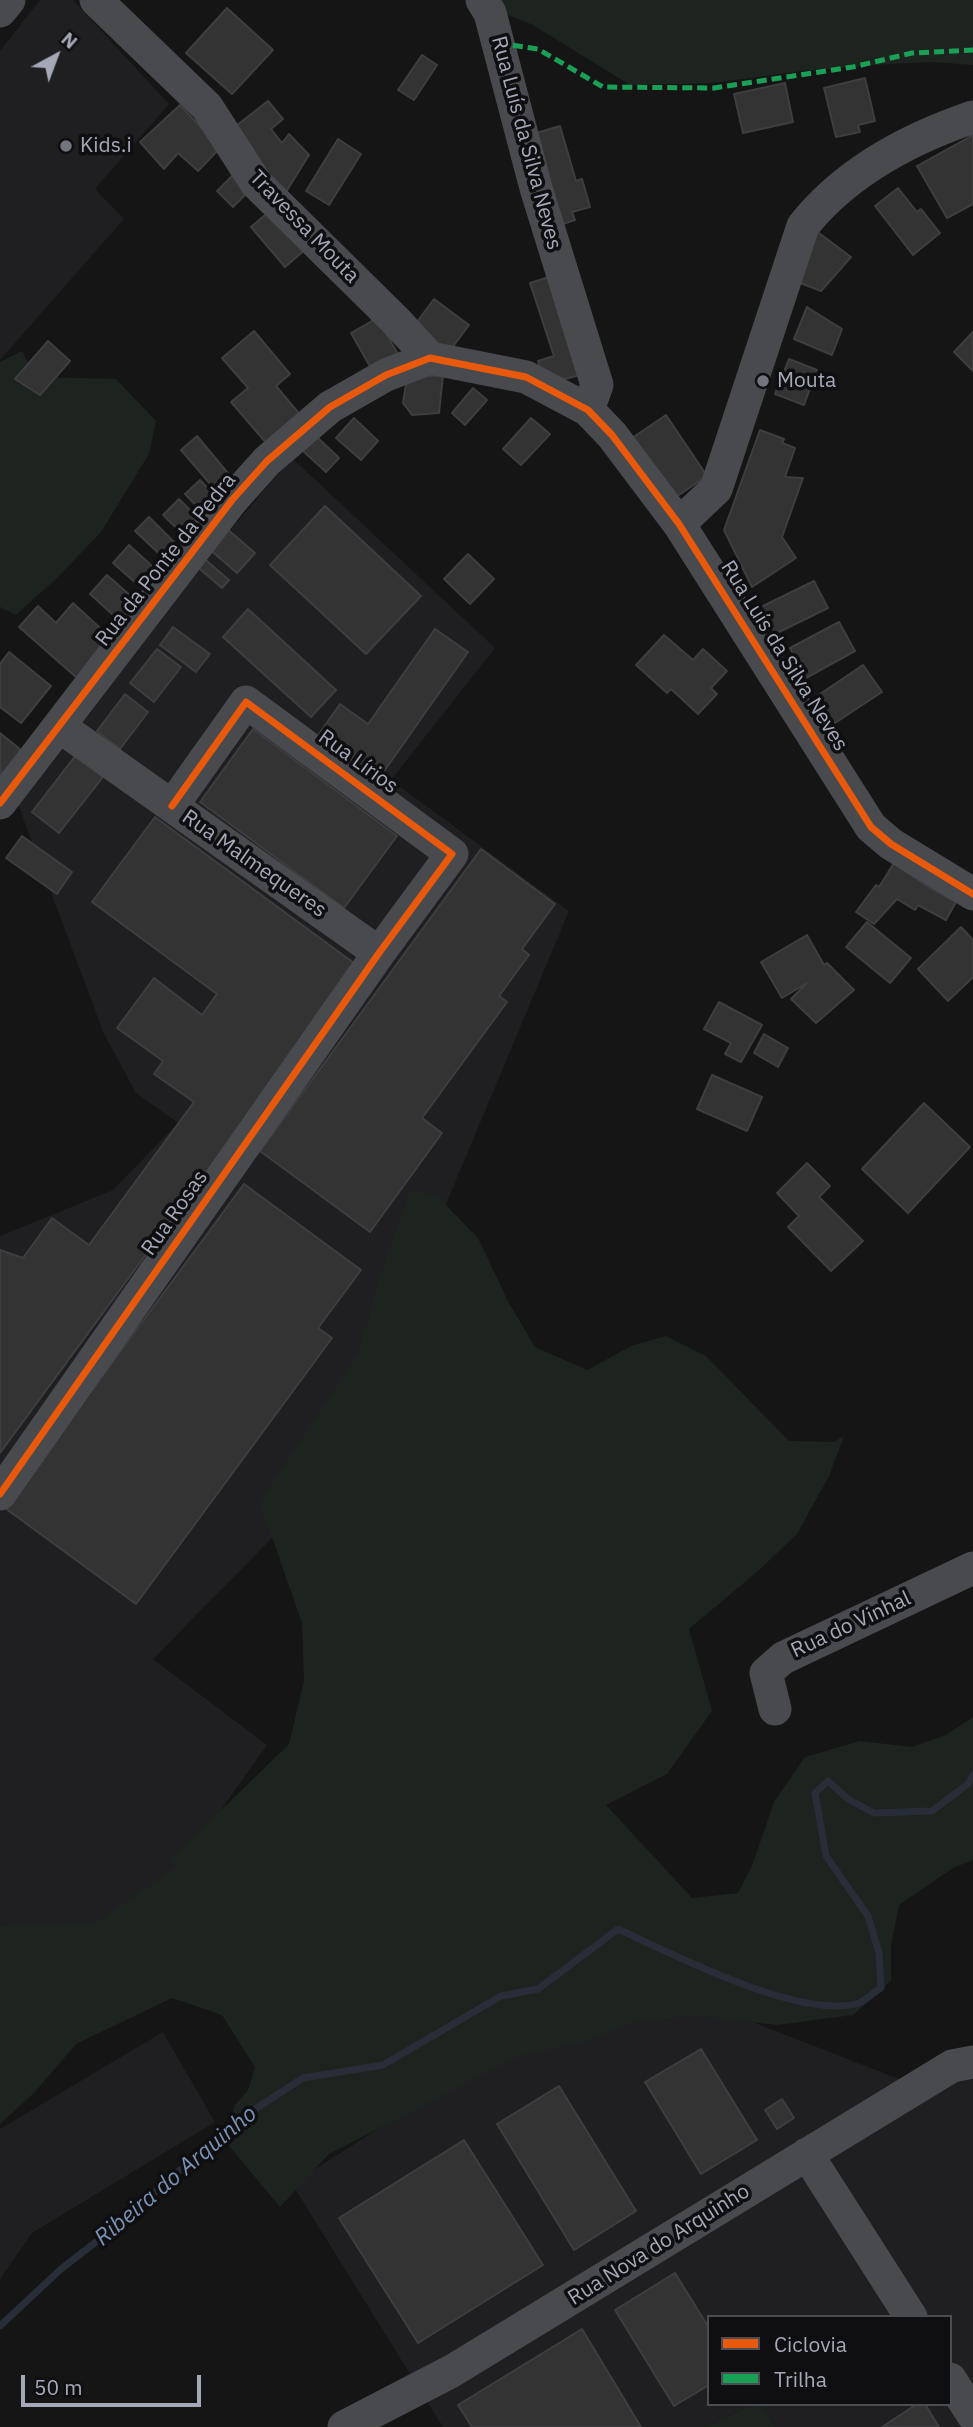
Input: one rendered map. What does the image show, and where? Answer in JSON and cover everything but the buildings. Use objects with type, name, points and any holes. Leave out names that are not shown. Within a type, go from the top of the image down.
[{"type":"street","points":[[0,11],[9,0]]},
{"type":"street","name":"Travessa Mouta","points":[[96,0],[207,107],[256,183],[430,358]]},
{"type":"street","name":"Rua Luís da Silva Neves","points":[[482,0],[491,13],[536,188],[597,385],[588,410],[612,435],[679,524],[872,827],[891,844],[973,894]]},
{"type":"street","points":[[679,524],[716,489],[803,226],[836,191],[879,159],[935,130],[973,117]]},
{"type":"street","points":[[430,358],[526,377],[588,410]]},
{"type":"street","name":"Rua da Ponte da Pedra","points":[[0,803],[232,500],[267,461],[330,407],[386,375],[430,358]]},
{"type":"street","name":"Rua Lírios","points":[[172,806],[246,702],[452,854],[379,953]]},
{"type":"street","name":"Rua Malmequeres","points":[[60,726],[379,953]]},
{"type":"street","name":"Rua Rosas","points":[[0,1494],[379,953]]},
{"type":"street","name":"Rua do Vinhal","points":[[775,1709],[766,1672],[783,1658],[973,1569]]},
{"type":"street","name":"Rua Nova do Arquinho","points":[[344,2427],[452,2371],[952,2067],[973,2062]]},
{"type":"street","points":[[807,2154],[910,2315]]},
{"type":"street","points":[[952,2382],[973,2414]]},
{"type":"shaded area","name":"Kids.i","points":[[40,0],[73,0],[169,104],[95,189],[124,219],[0,360],[0,51]]},
{"type":"shaded area","points":[[472,0],[973,0],[973,65],[933,62],[889,64],[802,71],[713,83],[630,85],[533,25]]},
{"type":"shaded area","points":[[22,351],[35,377],[116,379],[156,421],[149,454],[101,532],[58,577],[16,615],[0,607],[0,362]]},
{"type":"shaded area","points":[[292,458],[495,648],[391,780],[569,911],[331,1478],[153,1659],[267,1745],[82,2006],[0,1952],[0,1236],[113,1190],[178,1123],[136,1093],[104,1034],[17,802],[195,571]]},
{"type":"shaded area","points":[[411,1190],[438,1197],[478,1238],[509,1303],[535,1347],[587,1370],[631,1346],[666,1336],[706,1356],[789,1441],[834,1442],[844,1436],[829,1476],[797,1534],[689,1629],[712,1711],[667,1774],[606,1805],[692,1898],[738,1893],[752,1866],[774,1802],[805,1757],[860,1741],[912,1747],[946,1735],[973,1717],[973,1860],[953,1868],[899,1905],[891,1945],[891,1981],[853,2015],[777,2025],[697,2016],[636,2021],[591,2040],[519,2056],[329,2154],[280,2207],[225,2141],[235,2105],[248,2090],[255,2067],[222,2015],[172,1998],[76,2044],[34,2093],[0,2124],[0,1926],[97,1922],[179,1865],[170,1860],[289,1744],[304,1681],[302,1623],[260,1503],[359,1352],[381,1274]]},
{"type":"shaded area","points":[[602,1985],[673,1991],[922,2088],[973,2070],[973,2427],[775,2427],[762,2406],[952,2406],[952,2315],[707,2315],[707,2406],[750,2406],[705,2427],[443,2427],[292,2184]]},
{"type":"shaded area","points":[[163,2032],[215,2122],[32,2233],[0,2279],[0,2129]]},
{"type":"shaded area","points":[[750,2406],[762,2406],[775,2427],[705,2427]]},
{"type":"waterway","name":"Ribeira do Arquinho","points":[[0,2326],[61,2269],[118,2225],[232,2124],[303,2078],[383,2065],[501,1996],[538,1989],[618,1929],[703,1968],[772,1994],[805,2003],[834,2006],[862,2002],[881,1988],[879,1953],[868,1916],[826,1856],[815,1793],[828,1781],[848,1799],[874,1813],[932,1811],[968,1784],[973,1775]]},
{"type":"marked path","points":[[498,43],[538,49],[603,87],[714,88],[853,67],[912,53],[973,50]]},
{"type":"cycle path","points":[[0,803],[232,500],[267,461],[330,407],[386,375],[430,358],[526,377],[588,410],[612,435],[679,524],[871,827],[891,844],[973,894]]},
{"type":"cycle path","points":[[0,1494],[379,953],[452,854],[246,702],[172,806]]},
{"type":"place","name":"Kids.i","points":[[66,146]]},
{"type":"place","name":"Mouta","points":[[763,381]]}]
